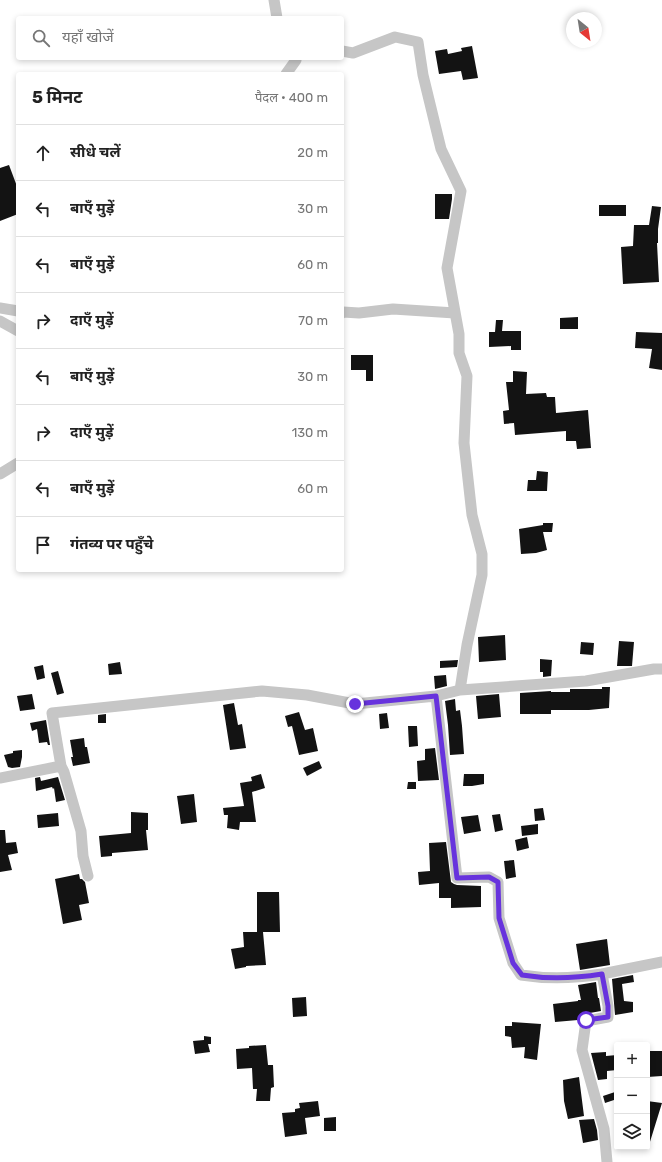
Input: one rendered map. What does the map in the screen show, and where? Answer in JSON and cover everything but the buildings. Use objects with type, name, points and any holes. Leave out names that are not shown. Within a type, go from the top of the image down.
[{"type":"street","points":[[274,0],[277,16]]},
{"type":"street","points":[[344,51],[353,53],[395,37],[418,42],[423,76],[441,149],[461,191],[447,268],[458,334],[459,353],[467,376],[464,443],[472,515],[482,554],[482,575],[467,645],[460,690]]},
{"type":"street","points":[[287,72],[296,60]]},
{"type":"street","points":[[0,308],[16,311]]},
{"type":"street","points":[[344,312],[359,313],[394,309],[455,313]]},
{"type":"street","points":[[0,321],[16,330]]},
{"type":"street","points":[[0,474],[16,464]]},
{"type":"street","points":[[88,876],[83,856],[81,832],[61,766],[52,713],[262,691],[307,695],[355,704],[436,696],[460,690],[586,680],[662,669]]},
{"type":"street","points":[[436,696],[457,878],[489,877],[498,882],[499,918],[513,963],[522,975],[536,977],[591,976],[662,962]]},
{"type":"street","points":[[0,778],[61,766]]},
{"type":"street","points":[[602,974],[608,1006],[608,1017],[586,1020],[582,1050],[604,1129],[607,1162]]},
{"type":"route","points":[[355,704],[436,696],[457,878],[489,877],[498,882],[499,918],[513,963],[522,975],[536,977],[591,976],[602,974],[608,1006],[608,1017],[586,1020]]}]
